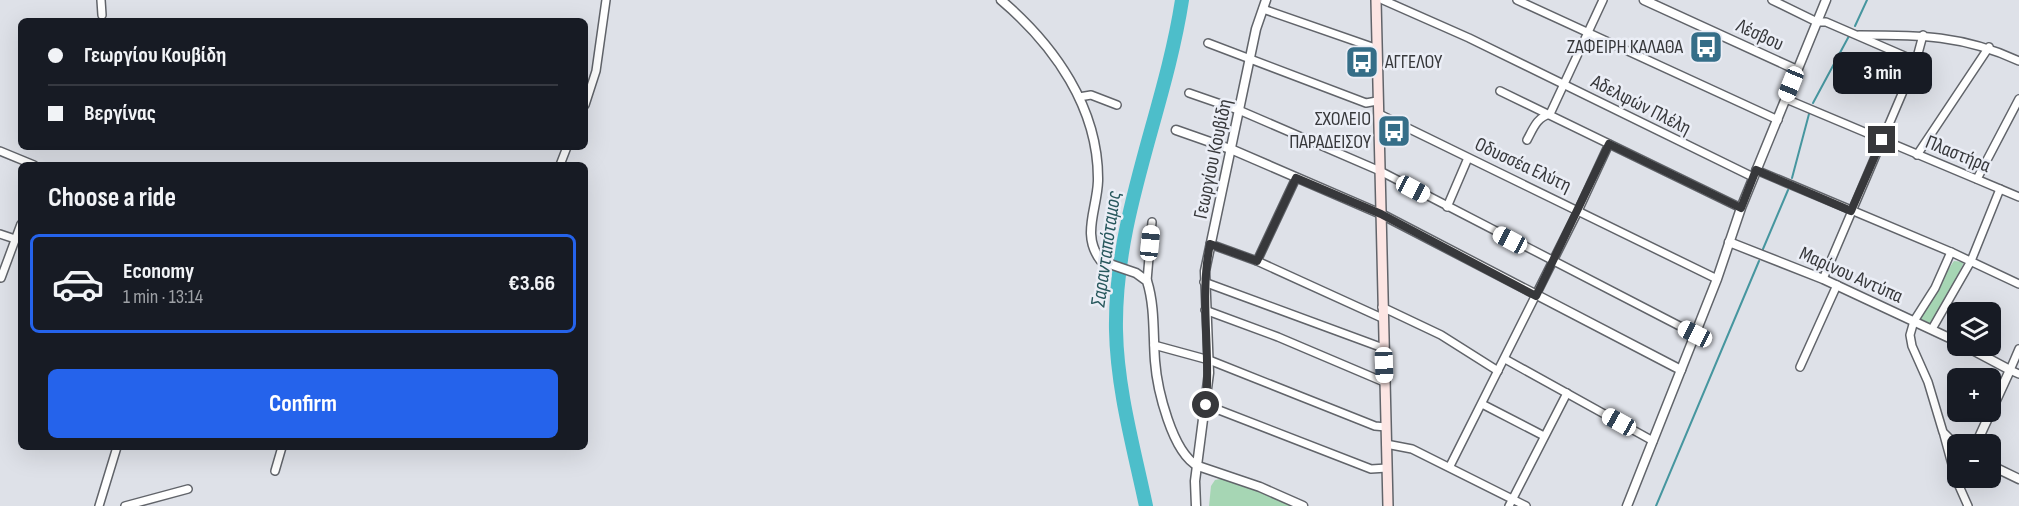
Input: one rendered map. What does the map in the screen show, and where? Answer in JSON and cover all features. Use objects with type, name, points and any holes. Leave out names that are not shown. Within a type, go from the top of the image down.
[{"type":"main road","points":[[1376,0],[1375,48],[1388,506]]},
{"type":"street","points":[[101,0],[102,15]]},
{"type":"street","points":[[588,96],[596,71],[606,0]]},
{"type":"street","points":[[1001,0],[1047,47],[1079,97],[1092,132],[1096,156],[1097,192],[1089,237],[1101,261],[1142,275],[1147,281]]},
{"type":"street","name":"Αδελφών Πλέλη","points":[[1383,0],[1755,174],[1951,252],[2019,284]]},
{"type":"street","points":[[1517,0],[1778,120]]},
{"type":"street","points":[[1550,114],[1562,83],[1603,0]]},
{"type":"street","name":"Λέσβου","points":[[1644,0],[1797,70]]},
{"type":"street","points":[[1772,0],[1817,22],[1826,22],[1916,61]]},
{"type":"street","points":[[1627,506],[1717,279],[1741,208],[1826,0]]},
{"type":"street","points":[[1264,4],[1375,48]]},
{"type":"street","name":"Γεωργίου Κουβίδη","points":[[1196,506],[1209,360],[1204,282],[1210,244],[1233,150],[1264,4]]},
{"type":"street","points":[[1859,35],[1923,35],[1989,47],[2019,61]]},
{"type":"street","points":[[1823,279],[1916,61],[1923,35]]},
{"type":"street","points":[[1208,43],[1366,103],[1377,101]]},
{"type":"street","points":[[1917,155],[1989,47]]},
{"type":"street","points":[[1500,91],[1741,208]]},
{"type":"street","points":[[1189,93],[1241,111],[1380,171],[1695,334]]},
{"type":"street","points":[[1079,97],[1091,95],[1117,105]]},
{"type":"street","name":"Πλαστήρα","points":[[1786,99],[2019,197]]},
{"type":"street","points":[[1977,179],[2019,99]]},
{"type":"street","name":"Οδυσσέα Ελύτη","points":[[1378,114],[1570,206],[1577,213],[1717,279]]},
{"type":"street","points":[[1527,140],[1536,123],[1543,116],[1550,114]]},
{"type":"street","points":[[1176,130],[1233,150],[1381,214],[1681,370]]},
{"type":"street","points":[[1450,466],[1505,359],[1609,144]]},
{"type":"street","points":[[0,151],[27,162]]},
{"type":"street","points":[[1447,207],[1468,158]]},
{"type":"street","points":[[1257,261],[1296,178]]},
{"type":"street","points":[[1932,329],[1971,261],[2000,189]]},
{"type":"street","points":[[1152,222],[1147,281],[1157,376],[1168,416],[1181,449],[1191,462],[1198,466],[1260,487],[1303,506]]},
{"type":"street","points":[[1,278],[18,232]]},
{"type":"street","points":[[0,234],[15,239]]},
{"type":"street","name":"Μαρίνου Αντύπα","points":[[1729,242],[1837,285],[1947,336]]},
{"type":"street","points":[[1210,244],[1257,261],[1383,318]]},
{"type":"street","points":[[1951,252],[1935,288],[1910,329],[1912,346],[1928,381],[1956,479],[1968,506]]},
{"type":"street","points":[[1204,282],[1383,348]]},
{"type":"street","points":[[1800,367],[1837,285]]},
{"type":"street","points":[[1382,307],[1441,335],[1498,371]]},
{"type":"street","points":[[1205,310],[1278,337],[1384,382]]},
{"type":"street","points":[[1154,345],[1209,360],[1375,426],[1386,427]]},
{"type":"street","points":[[1981,434],[2019,349]]},
{"type":"street","points":[[1984,356],[2019,374]]},
{"type":"street","points":[[1505,359],[1653,441]]},
{"type":"street","points":[[1511,502],[1567,393]]},
{"type":"street","points":[[1482,404],[1544,436]]},
{"type":"street","points":[[1206,405],[1371,469],[1387,468]]},
{"type":"street","points":[[1943,432],[1947,436]]},
{"type":"street","points":[[1386,444],[1412,449],[1450,466],[1511,502],[1526,506]]},
{"type":"street","points":[[99,506],[116,450]]},
{"type":"street","points":[[275,471],[281,450]]},
{"type":"street","points":[[2001,470],[2019,479]]},
{"type":"street","points":[[125,506],[188,489]]},
{"type":"green space","points":[[1954,261],[1964,262],[1934,325],[1916,317]]},
{"type":"green space","points":[[1225,478],[1293,506],[1209,506],[1211,486],[1215,480]]},
{"type":"waterway","name":"Σαρανταπόταμος","points":[[1146,506],[1119,374],[1116,330],[1118,288],[1123,246],[1132,205],[1164,82],[1182,0]]},
{"type":"waterway","points":[[1855,26],[1867,0]]},
{"type":"waterway","points":[[1813,103],[1849,36]]},
{"type":"waterway","points":[[1792,178],[1809,114]]},
{"type":"waterway","points":[[1763,249],[1788,190]]},
{"type":"waterway","points":[[1656,506],[1759,261]]},
{"type":"place","name":"ΖΑΦΕΙΡΗ ΚΑΛΑΘΑ","points":[[1706,47]]},
{"type":"place","name":"ΑΓΓΕΛΟΥ","points":[[1362,62]]},
{"type":"place","name":"ΣΧΟΛΕΙΟ ΠΑΡΑΔΕΙΣΟΥ","points":[[1394,131]]},
{"type":"route","points":[[1206,405],[1209,373],[1204,282],[1210,244],[1257,261],[1296,178],[1381,214],[1536,296],[1609,144],[1741,208],[1756,170],[1851,211],[1882,140]]}]
